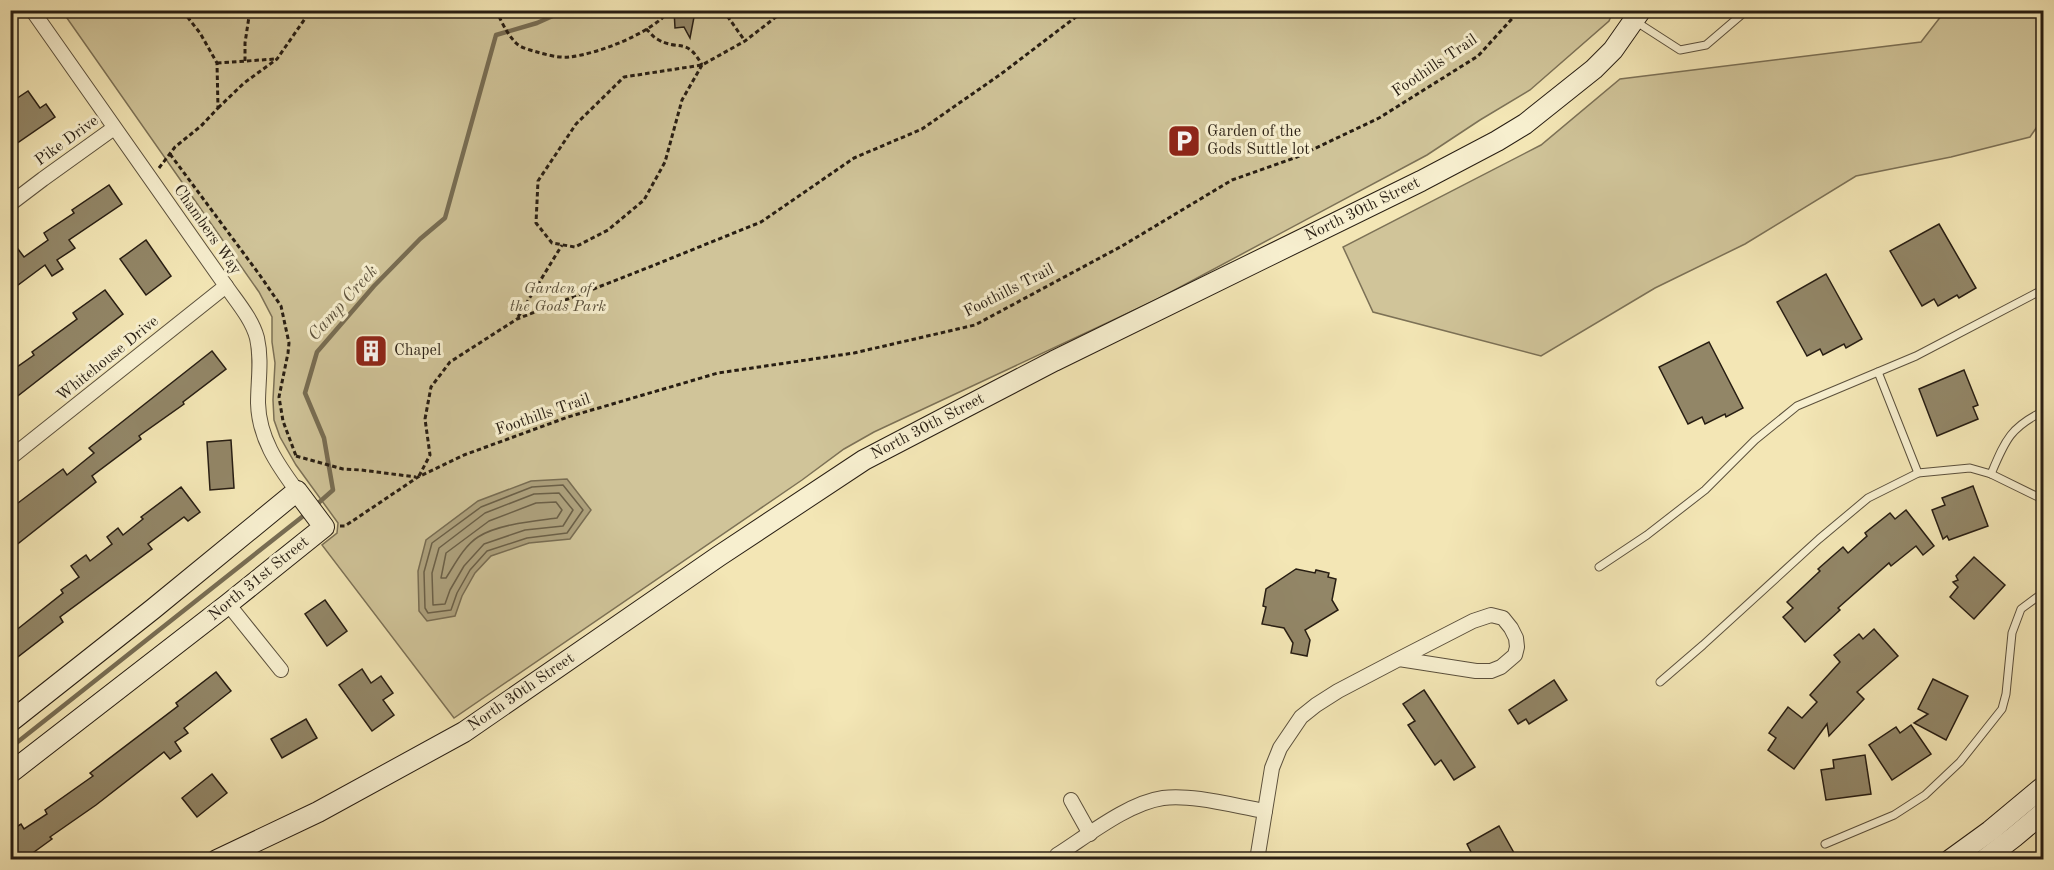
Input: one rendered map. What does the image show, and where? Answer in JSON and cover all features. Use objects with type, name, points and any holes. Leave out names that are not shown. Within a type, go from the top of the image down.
[{"type":"main road","name":"North 30th Street","points":[[217,860],[318,812],[464,732],[719,556],[864,460],[1054,361],[1421,181],[1497,141],[1532,119],[1594,69],[1613,50],[1638,16]]},
{"type":"main road","name":"North 31st Street","points":[[10,773],[228,604],[324,526],[297,491]]},
{"type":"main road","points":[[10,722],[297,491]]},
{"type":"main road","points":[[1950,860],[1990,831],[2043,786]]},
{"type":"main road","points":[[1984,860],[2043,812]]},
{"type":"street","name":"Chambers Way","points":[[32,10],[250,322],[256,336],[260,365],[260,421],[264,436],[283,472],[297,491]]},
{"type":"street","name":"Pike Drive","points":[[10,204],[114,128]]},
{"type":"street","name":"Whitehouse Drive","points":[[10,458],[226,286]]},
{"type":"street","points":[[228,604],[281,670]]},
{"type":"street","points":[[1257,860],[1272,768],[1280,748],[1302,717],[1316,705],[1338,691],[1399,659],[1473,621],[1491,615],[1503,618],[1516,638],[1515,656],[1501,667],[1491,671],[1476,671],[1399,659]]},
{"type":"street","points":[[1057,855],[1133,806],[1163,798],[1194,799],[1265,811]]},
{"type":"street","points":[[1071,800],[1090,834]]},
{"type":"lane","points":[[1638,16],[1680,50],[1706,45],[1747,10]]},
{"type":"lane","points":[[1599,567],[1647,536],[1705,490],[1755,440],[1797,406],[1946,341],[2043,290]]},
{"type":"lane","points":[[1878,372],[1918,473]]},
{"type":"lane","points":[[1991,474],[2006,440],[2025,420],[2043,411]]},
{"type":"lane","points":[[1660,682],[1819,538],[1868,498],[1918,473],[1970,468],[1991,474],[2038,496],[2043,502]]},
{"type":"lane","points":[[1825,844],[1894,815],[1925,795],[1960,762],[2002,709],[2006,694],[2012,633],[2021,609],[2043,592]]},
{"type":"path","points":[[182,10],[200,33],[217,63],[218,108]]},
{"type":"path","points":[[245,61],[250,10]]},
{"type":"path","points":[[150,179],[175,147],[201,126],[244,83],[277,58],[311,10]]},
{"type":"path","points":[[496,10],[514,40],[529,50],[567,57],[601,50],[646,29],[670,10]]},
{"type":"path","points":[[723,10],[745,41]]},
{"type":"path","points":[[702,65],[682,100],[665,162],[644,200],[608,230],[575,247],[552,243],[536,223],[538,181],[576,124],[624,77],[702,65],[745,41],[785,10]]},
{"type":"path","points":[[296,456],[343,469],[418,477],[430,454],[425,419],[431,387],[450,362],[517,319],[761,222],[854,158],[922,129],[1001,74],[1085,10]]},
{"type":"path","name":"Foothills Trail","points":[[324,526],[345,526],[418,477],[464,455],[568,417],[718,373],[854,353],[975,325],[1122,246],[1232,180],[1297,157],[1379,118],[1478,56],[1520,10]]},
{"type":"path","points":[[646,29],[656,39],[689,47],[702,65]]},
{"type":"path","points":[[217,63],[277,58]]},
{"type":"path","points":[[517,319],[562,245]]},
{"type":"green space","name":"Garden of the Gods Park","points":[[62,11],[1613,11],[1609,21],[1530,90],[1427,155],[1156,300],[874,432],[844,449],[454,718],[322,545],[337,533],[338,523],[296,465],[280,437],[274,420],[275,363],[272,317],[259,292]]},
{"type":"green space","points":[[1945,11],[2043,11],[2043,118],[2030,137],[1951,157],[1856,176],[1745,244],[1655,288],[1541,356],[1373,312],[1343,247],[1541,145],[1620,79],[1921,42]]},
{"type":"water","points":[[567,479],[591,510],[570,539],[529,543],[491,556],[475,573],[462,596],[455,616],[427,621],[419,611],[418,571],[426,540],[478,501],[531,481]]},
{"type":"building","points":[[674,10],[695,12],[690,38],[684,27],[675,28]]},
{"type":"building","points":[[28,91],[40,108],[46,104],[55,117],[10,148],[10,103]]},
{"type":"building","points":[[109,185],[122,204],[69,240],[75,248],[57,260],[63,269],[52,276],[45,265],[10,291],[10,254],[18,249],[24,257],[48,240],[44,233],[74,213],[72,210]]},
{"type":"building","points":[[1939,224],[1976,288],[1959,298],[1957,295],[1938,306],[1934,299],[1922,306],[1890,251]]},
{"type":"building","points":[[146,240],[171,276],[146,295],[120,259]]},
{"type":"building","points":[[1826,274],[1862,339],[1846,348],[1844,344],[1823,355],[1820,349],[1807,356],[1777,302]]},
{"type":"building","points":[[105,290],[123,314],[10,402],[10,372],[34,355],[32,352],[77,319],[73,313]]},
{"type":"building","points":[[1709,342],[1743,408],[1705,424],[1702,417],[1688,424],[1659,367]]},
{"type":"building","points":[[212,351],[226,369],[183,402],[184,404],[139,436],[141,439],[92,476],[96,482],[10,550],[10,509],[63,469],[67,475],[94,453],[89,448]]},
{"type":"building","points":[[1964,370],[1978,405],[1973,407],[1978,419],[1937,436],[1919,389]]},
{"type":"building","points":[[231,440],[234,488],[210,490],[207,442]]},
{"type":"building","points":[[1973,486],[1988,526],[1949,540],[1947,536],[1943,539],[1932,510],[1945,505],[1942,498]]},
{"type":"building","points":[[181,487],[200,512],[188,521],[184,517],[148,544],[152,549],[60,617],[63,622],[10,663],[10,635],[63,593],[61,590],[79,577],[71,566],[86,555],[90,561],[112,544],[107,537],[118,528],[123,535],[143,519],[141,517]]},
{"type":"building","points":[[1906,510],[1934,546],[1923,555],[1916,546],[1891,566],[1889,563],[1838,608],[1840,610],[1805,642],[1783,617],[1793,608],[1787,602],[1820,571],[1818,569],[1843,547],[1848,553],[1867,536],[1865,533],[1890,513],[1895,519]]},
{"type":"building","points":[[1974,557],[2005,585],[1974,619],[1950,597],[1958,587],[1953,582],[1958,580],[1956,576]]},
{"type":"building","points":[[1296,569],[1329,573],[1328,577],[1336,579],[1332,600],[1338,610],[1305,630],[1310,640],[1307,656],[1291,653],[1293,643],[1284,628],[1262,624],[1266,607],[1263,606],[1266,589]]},
{"type":"building","points":[[325,600],[347,631],[327,646],[305,614]]},
{"type":"building","points":[[1874,629],[1898,656],[1857,692],[1864,699],[1829,736],[1827,724],[1794,769],[1768,750],[1776,738],[1769,733],[1788,707],[1802,718],[1817,702],[1810,695],[1840,662],[1834,655],[1859,634],[1863,639]]},
{"type":"building","points":[[362,669],[371,683],[381,676],[393,693],[383,700],[394,715],[372,731],[339,685]]},
{"type":"building","points":[[216,672],[231,691],[184,728],[188,733],[175,742],[181,751],[170,759],[164,752],[96,805],[50,837],[52,839],[20,860],[10,846],[10,831],[21,824],[24,829],[47,814],[45,810],[93,776],[90,773],[178,706],[176,703]]},
{"type":"building","points":[[1933,679],[1968,696],[1946,740],[1914,723],[1928,714],[1918,709]]},
{"type":"building","points":[[1554,680],[1567,700],[1529,724],[1526,719],[1518,724],[1509,710]]},
{"type":"building","points":[[1424,690],[1475,767],[1454,780],[1441,760],[1435,765],[1408,725],[1415,721],[1403,704]]},
{"type":"building","points":[[306,719],[317,738],[282,758],[271,739]]},
{"type":"building","points":[[1911,725],[1931,754],[1892,780],[1869,745],[1896,727],[1900,733]]},
{"type":"building","points":[[1865,755],[1871,794],[1826,800],[1821,770],[1834,768],[1833,760]]},
{"type":"building","points":[[212,774],[227,793],[197,817],[182,798]]},
{"type":"building","points":[[1499,826],[1518,860],[1475,860],[1467,844]]},
{"type":"waterway","name":"Camp Creek","points":[[315,506],[333,490],[324,438],[305,393],[317,352],[374,286],[420,239],[445,218],[496,35],[537,23],[566,10]]},
{"type":"waterway","name":"Camp Creek","points":[[10,748],[307,513]]},
{"type":"place","name":"Garden of the Gods Suttle lot","points":[[1184,141]]},
{"type":"place","name":"Chapel","points":[[371,351]]}]
